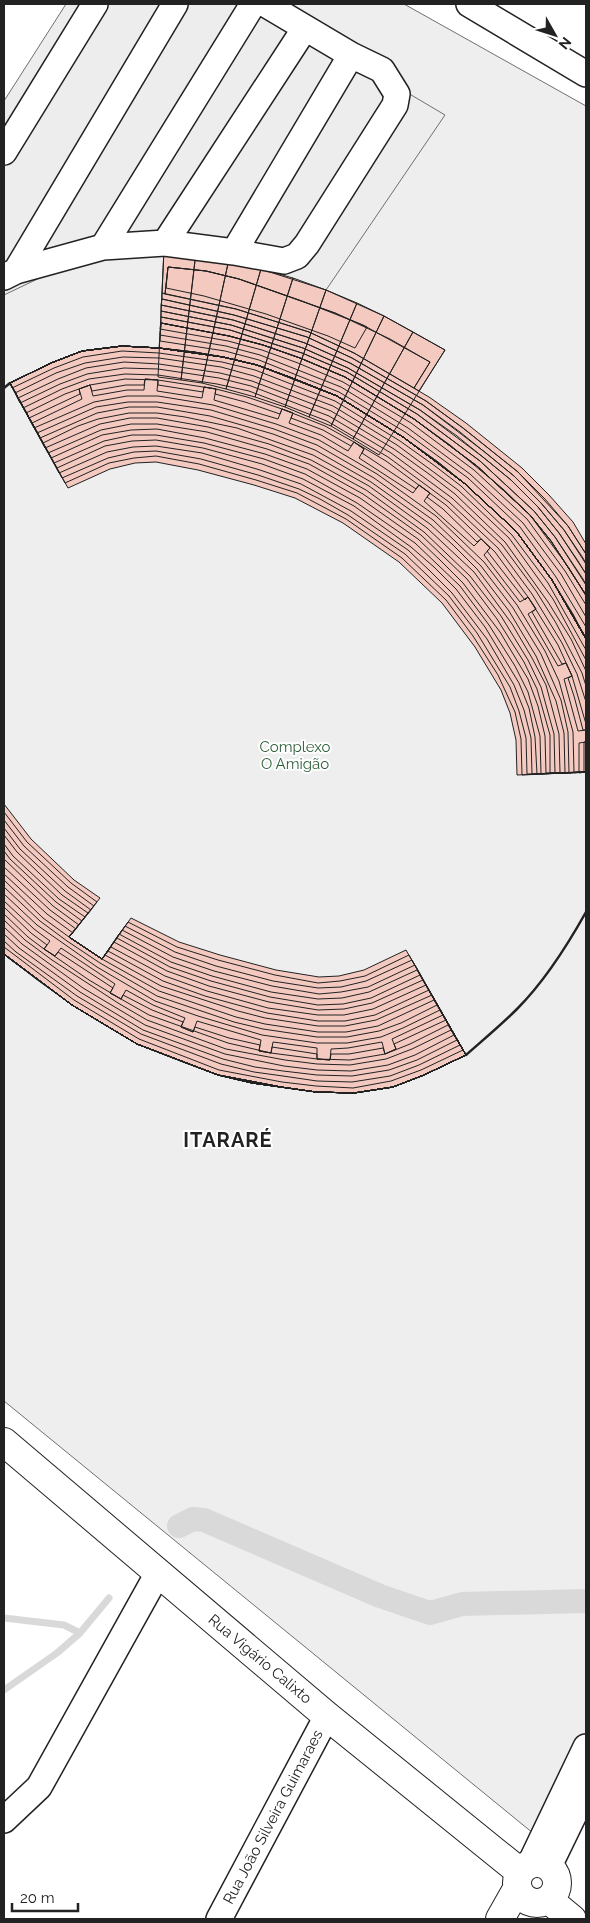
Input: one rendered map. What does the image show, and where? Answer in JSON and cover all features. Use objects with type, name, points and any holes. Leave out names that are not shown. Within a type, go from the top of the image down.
[{"type":"main road","name":"Rua Vigário Calixto","points":[[4,1442],[327,1716],[572,1919]]},
{"type":"main road","points":[[500,1919],[533,1887]]},
{"type":"street","points":[[4,152],[94,4]]},
{"type":"street","points":[[10,274],[175,4]]},
{"type":"street","points":[[103,247],[253,4]]},
{"type":"street","points":[[10,274],[103,247],[165,243],[284,261],[297,256],[307,244],[395,105],[397,94],[382,70],[352,55],[264,4]]},
{"type":"street","points":[[469,4],[586,74]]},
{"type":"street","points":[[165,243],[305,28]]},
{"type":"street","points":[[234,252],[352,55]]},
{"type":"street","points":[[4,1820],[39,1787],[158,1573]]},
{"type":"street","name":"Rua João Silveira Guimaraes","points":[[219,1919],[327,1716]]},
{"type":"street","points":[[533,1887],[586,1747]]},
{"type":"street","points":[[533,1887],[586,1790]]},
{"type":"green space","name":"Complexo O Amigão","points":[[71,4],[404,4],[586,106],[586,1748],[539,1838],[4,1401],[4,110]]},
{"type":"shaded area","points":[[66,4],[276,4],[283,19],[445,115],[326,290],[229,259],[196,252],[75,261],[4,295],[4,101]]},
{"type":"building","points":[[164,249],[229,259],[326,290],[384,316],[445,350],[419,391],[414,388],[430,362],[390,339],[335,313],[239,279],[206,271],[168,267],[165,294],[162,293]]},
{"type":"building","points":[[164,249],[196,252],[181,380],[158,377]]},
{"type":"building","points":[[196,252],[229,259],[202,383],[181,380]]},
{"type":"building","points":[[229,259],[261,269],[226,389],[202,383]]},
{"type":"building","points":[[168,267],[206,271],[239,279],[335,313],[367,327],[355,348],[328,336],[266,314],[204,296],[166,288]]},
{"type":"building","points":[[168,267],[206,271],[239,279],[302,301],[363,325],[430,362],[414,388],[354,353],[309,332],[236,309],[165,294]]},
{"type":"building","points":[[261,269],[293,278],[255,397],[226,389]]},
{"type":"building","points":[[293,278],[326,290],[285,407],[255,397]]},
{"type":"building","points":[[326,290],[357,303],[309,417],[285,407]]},
{"type":"building","points":[[162,293],[236,309],[309,332],[354,353],[429,397],[466,423],[522,468],[549,495],[573,522],[586,544],[586,554],[568,526],[518,472],[426,401],[352,358],[307,337],[234,315],[162,299]]},
{"type":"building","points":[[162,299],[234,315],[307,337],[352,358],[426,401],[518,472],[545,499],[568,526],[586,554],[586,564],[564,530],[514,476],[423,405],[350,363],[305,343],[233,320],[161,305]]},
{"type":"building","points":[[357,303],[384,316],[331,426],[309,417]]},
{"type":"building","points":[[161,305],[233,320],[305,343],[350,363],[423,405],[514,476],[541,503],[564,530],[583,558],[586,564],[586,574],[559,533],[538,507],[511,480],[457,436],[420,410],[348,368],[303,348],[231,325],[161,311]]},
{"type":"building","points":[[161,311],[231,325],[303,348],[348,368],[420,410],[511,480],[538,507],[559,533],[586,574],[586,585],[555,537],[534,511],[480,461],[417,414],[347,372],[302,353],[230,330],[161,317]]},
{"type":"building","points":[[384,316],[413,332],[353,439],[331,426]]},
{"type":"building","points":[[161,317],[230,330],[302,353],[347,372],[417,414],[480,461],[534,511],[555,537],[583,579],[586,585],[586,595],[551,541],[530,515],[477,466],[414,419],[345,377],[300,358],[229,336],[161,323]]},
{"type":"building","points":[[161,323],[229,336],[300,358],[345,377],[414,419],[477,466],[530,515],[569,568],[586,596],[586,605],[565,571],[527,519],[474,470],[411,423],[343,382],[298,363],[262,350],[228,341],[160,329]]},
{"type":"building","points":[[161,323],[229,336],[300,358],[345,377],[414,419],[477,466],[530,515],[551,541],[586,595],[586,617],[561,574],[523,523],[470,474],[408,428],[341,387],[260,355],[226,346],[160,335]]},
{"type":"building","points":[[161,323],[229,336],[300,358],[345,377],[414,419],[477,466],[530,515],[551,541],[586,595],[586,627],[556,577],[520,527],[468,478],[405,432],[339,392],[259,360],[225,351],[160,341]]},
{"type":"building","points":[[161,323],[229,336],[300,358],[345,377],[414,419],[450,445],[503,489],[530,515],[551,541],[586,595],[586,639],[552,580],[516,531],[438,462],[403,437],[337,396],[257,365],[223,357],[159,348]]},
{"type":"building","points":[[413,332],[445,350],[379,455],[353,439]]},
{"type":"building","points":[[122,346],[159,348],[223,357],[257,365],[337,396],[403,437],[464,483],[516,531],[552,580],[586,639],[586,772],[522,775],[521,739],[515,712],[498,675],[473,636],[446,600],[402,558],[346,519],[297,493],[199,464],[156,456],[109,463],[65,483],[10,383],[51,363],[82,351]]},
{"type":"building","points":[[122,346],[194,352],[257,365],[337,396],[403,437],[464,483],[516,531],[552,580],[586,639],[586,671],[571,639],[548,602],[505,542],[455,494],[429,474],[394,449],[331,411],[252,381],[220,373],[159,364],[124,362],[86,368],[18,398],[10,383],[51,363],[82,351]]},
{"type":"building","points":[[122,346],[194,352],[257,365],[337,396],[403,437],[438,462],[516,531],[552,580],[586,639],[586,686],[582,673],[556,623],[536,591],[502,545],[452,498],[391,453],[329,416],[251,386],[219,378],[158,369],[124,368],[87,374],[60,384],[20,403],[10,383],[51,363],[82,351]]},
{"type":"building","points":[[122,346],[159,348],[223,357],[257,365],[337,396],[403,437],[464,483],[516,531],[552,580],[586,639],[586,772],[574,773],[573,732],[559,681],[545,651],[517,605],[484,562],[436,516],[377,474],[319,440],[276,424],[213,405],[158,396],[127,396],[94,402],[34,428],[10,383],[51,363],[82,351]]},
{"type":"building","points":[[122,346],[194,352],[257,365],[337,396],[403,437],[464,483],[516,531],[552,580],[583,633],[586,639],[586,660],[553,599],[509,538],[458,490],[397,445],[333,406],[254,376],[221,367],[159,358],[123,357],[85,363],[56,373],[15,393],[10,383],[51,363],[82,351]]},
{"type":"building","points":[[122,346],[159,348],[223,357],[257,365],[337,396],[403,437],[464,483],[516,531],[552,580],[586,639],[586,772],[537,774],[535,737],[529,708],[519,683],[485,627],[456,589],[434,567],[411,547],[354,506],[303,479],[262,464],[203,448],[156,440],[132,441],[105,446],[57,468],[10,383],[51,363],[82,351]]},
{"type":"building","points":[[122,346],[159,348],[223,357],[257,365],[337,396],[403,437],[464,483],[516,531],[552,580],[586,639],[586,772],[569,773],[568,732],[561,700],[541,654],[513,608],[481,566],[433,520],[374,478],[317,445],[274,429],[211,410],[157,402],[128,402],[96,407],[37,433],[10,383],[51,363],[82,351]]},
{"type":"building","points":[[122,346],[159,348],[223,357],[257,365],[337,396],[403,437],[464,483],[516,531],[552,580],[586,639],[586,772],[517,775],[516,740],[510,713],[501,690],[475,647],[442,603],[399,562],[343,523],[295,498],[198,470],[156,462],[135,463],[110,469],[68,488],[10,383],[51,363],[82,351]]},
{"type":"building","points":[[122,346],[159,348],[223,357],[257,365],[337,396],[403,437],[464,483],[516,531],[552,580],[586,639],[586,772],[560,773],[559,734],[546,685],[512,624],[474,572],[427,528],[369,486],[313,455],[237,428],[157,413],[129,413],[98,419],[78,426],[43,443],[10,383],[51,363],[82,351]]},
{"type":"building","points":[[122,346],[159,348],[223,357],[257,365],[337,396],[403,437],[464,483],[516,531],[552,580],[586,639],[586,772],[532,774],[531,738],[524,710],[514,685],[487,639],[452,593],[408,550],[351,511],[301,484],[260,470],[202,453],[156,446],[133,447],[107,452],[59,473],[10,383],[51,363],[82,351]]},
{"type":"building","points":[[122,346],[194,352],[257,365],[337,396],[403,437],[464,483],[516,531],[552,580],[573,614],[586,639],[586,650],[548,583],[512,535],[461,486],[435,466],[400,441],[335,401],[255,370],[222,362],[159,353],[122,351],[83,357],[54,368],[12,388],[10,383],[51,363],[82,351]]},
{"type":"building","points":[[122,346],[159,348],[223,357],[257,365],[337,396],[403,437],[464,483],[516,531],[552,580],[583,633],[586,639],[586,702],[577,674],[562,643],[532,594],[498,548],[449,502],[388,457],[327,421],[249,391],[158,375],[125,374],[89,379],[62,389],[23,408],[10,383],[51,363],[82,351]]},
{"type":"building","points":[[122,346],[159,348],[223,357],[257,365],[337,396],[403,437],[464,483],[516,531],[552,580],[586,639],[586,772],[555,773],[554,734],[541,687],[528,660],[501,616],[470,576],[424,532],[366,490],[311,460],[269,444],[208,427],[157,418],[130,418],[100,424],[45,448],[10,383],[51,363],[82,351]]},
{"type":"building","points":[[122,346],[159,348],[223,357],[257,365],[337,396],[403,437],[464,483],[516,531],[552,580],[586,639],[586,772],[527,774],[526,738],[519,711],[510,687],[477,633],[449,596],[405,554],[348,515],[320,499],[299,489],[258,475],[201,459],[156,451],[134,452],[108,458],[62,478],[10,383],[51,363],[82,351]]},
{"type":"building","points":[[122,346],[159,348],[223,357],[257,365],[337,396],[403,437],[464,483],[516,531],[552,580],[586,639],[586,772],[546,773],[545,736],[538,706],[528,679],[500,632],[463,583],[440,560],[418,539],[360,498],[307,469],[265,454],[205,438],[157,429],[131,430],[102,435],[51,458],[10,383],[51,363],[82,351]]},
{"type":"building","points":[[122,346],[159,348],[223,357],[257,365],[337,396],[403,437],[464,483],[516,531],[552,580],[586,639],[586,772],[550,773],[550,735],[537,689],[524,662],[497,619],[467,579],[421,535],[363,494],[309,464],[267,449],[207,432],[157,424],[131,424],[101,430],[48,453],[10,383],[51,363],[82,351]]},
{"type":"building","points":[[122,346],[159,348],[223,357],[257,365],[337,396],[403,437],[464,483],[516,531],[552,580],[586,639],[586,772],[565,773],[564,733],[556,701],[536,656],[509,611],[477,569],[453,545],[430,524],[371,482],[315,450],[273,434],[210,416],[157,407],[129,407],[97,413],[40,438],[10,383],[51,363],[82,351]]},
{"type":"building","points":[[122,346],[159,348],[223,357],[257,365],[337,396],[403,437],[464,483],[516,531],[552,580],[586,639],[586,772],[541,774],[540,736],[528,692],[515,666],[489,625],[460,586],[415,543],[357,503],[305,474],[264,459],[204,443],[156,435],[132,435],[104,441],[54,463],[10,383],[51,363],[82,351]]},
{"type":"building","points":[[122,346],[159,348],[223,357],[257,365],[337,396],[403,437],[464,483],[516,531],[552,580],[583,633],[586,639],[586,724],[572,676],[558,645],[528,597],[495,552],[446,505],[386,461],[354,442],[325,426],[282,409],[216,389],[158,380],[125,379],[90,385],[65,394],[26,413],[10,383],[51,363],[82,351]]},
{"type":"building","points":[[122,346],[159,348],[223,357],[257,365],[337,396],[403,437],[464,483],[516,531],[552,580],[586,639],[586,730],[583,730],[568,678],[572,676],[566,663],[562,664],[532,612],[536,609],[528,597],[525,600],[487,551],[490,548],[481,539],[477,542],[443,509],[427,497],[430,493],[419,485],[416,489],[362,453],[364,449],[354,442],[351,446],[323,430],[291,418],[293,413],[282,409],[280,414],[215,394],[216,389],[204,387],[203,392],[158,385],[158,380],[145,379],[144,385],[126,385],[92,391],[90,385],[79,389],[80,394],[29,418],[10,383],[51,363],[82,351]]},
{"type":"building","points":[[122,346],[159,348],[223,357],[257,365],[337,396],[403,437],[464,483],[516,531],[552,580],[586,639],[586,730],[578,731],[564,679],[572,676],[566,663],[558,666],[528,614],[536,609],[528,597],[520,602],[484,555],[490,548],[481,539],[474,546],[424,501],[430,493],[419,485],[413,493],[359,458],[364,449],[354,442],[348,451],[321,435],[289,423],[293,413],[282,409],[278,419],[214,400],[216,389],[204,387],[202,398],[157,391],[158,380],[145,379],[144,390],[127,390],[93,396],[90,385],[79,389],[82,399],[32,423],[10,383],[51,363],[82,351]]},
{"type":"building","points":[[584,742],[586,742],[586,772],[584,772]]},
{"type":"building","points":[[586,742],[586,772],[579,773],[579,743]]},
{"type":"building","points":[[4,804],[31,839],[74,880],[100,898],[69,937],[102,959],[131,918],[179,942],[220,955],[276,970],[319,977],[339,976],[364,970],[406,950],[466,1055],[393,1087],[354,1093],[316,1092],[252,1083],[218,1075],[137,1044],[72,1005],[4,954]]},
{"type":"building","points":[[4,812],[27,842],[71,883],[97,902],[69,937],[102,959],[128,922],[177,947],[275,975],[318,983],[365,976],[409,955],[466,1055],[393,1087],[354,1093],[316,1092],[252,1083],[218,1075],[137,1044],[72,1005],[4,954]]},
{"type":"building","points":[[4,820],[24,846],[68,887],[94,906],[69,937],[102,959],[125,926],[175,952],[216,966],[273,981],[318,988],[341,987],[366,981],[412,960],[466,1055],[393,1087],[354,1093],[316,1092],[252,1083],[218,1075],[137,1044],[72,1005],[4,954]]},
{"type":"building","points":[[4,828],[20,849],[65,891],[91,910],[69,937],[102,959],[122,930],[173,957],[214,971],[272,986],[319,994],[368,987],[415,965],[466,1055],[393,1087],[354,1093],[316,1092],[252,1083],[218,1075],[137,1044],[72,1005],[4,954]]},
{"type":"building","points":[[4,835],[17,852],[62,895],[88,913],[69,937],[102,959],[119,934],[171,962],[212,976],[271,992],[318,999],[342,998],[369,992],[417,970],[466,1055],[393,1087],[354,1093],[316,1092],[252,1083],[218,1075],[137,1044],[72,1005],[4,954]]},
{"type":"building","points":[[4,844],[13,856],[59,899],[85,917],[69,937],[102,959],[117,938],[170,967],[211,981],[270,997],[318,1005],[343,1004],[371,998],[420,975],[466,1055],[393,1087],[354,1093],[316,1092],[252,1083],[218,1075],[137,1044],[72,1005],[4,954]]},
{"type":"building","points":[[4,851],[10,859],[56,902],[82,921],[69,937],[102,959],[114,942],[167,971],[209,986],[269,1002],[318,1010],[344,1009],[372,1003],[423,980],[466,1055],[393,1087],[354,1093],[316,1092],[252,1083],[218,1075],[137,1044],[72,1005],[4,954]]},
{"type":"building","points":[[4,859],[53,906],[79,925],[69,937],[102,959],[111,947],[165,976],[207,991],[268,1008],[318,1015],[344,1015],[373,1009],[426,985],[466,1055],[393,1087],[354,1093],[316,1092],[252,1083],[218,1075],[137,1044],[72,1005],[4,954]]},
{"type":"building","points":[[4,867],[50,910],[76,929],[69,937],[102,959],[108,951],[163,981],[205,996],[267,1013],[318,1021],[345,1021],[375,1015],[429,990],[466,1055],[393,1087],[354,1093],[316,1092],[252,1083],[218,1075],[137,1044],[72,1005],[4,954]]},
{"type":"building","points":[[4,874],[47,914],[73,933],[69,937],[102,959],[105,955],[161,986],[265,1018],[318,1026],[345,1026],[376,1020],[432,995],[466,1055],[393,1087],[354,1093],[316,1092],[252,1083],[218,1075],[137,1044],[72,1005],[4,954]]},
{"type":"building","points":[[4,880],[43,918],[69,937],[102,959],[159,991],[236,1017],[265,1024],[318,1032],[346,1032],[378,1026],[434,1000],[466,1055],[393,1087],[354,1093],[316,1092],[252,1083],[218,1075],[183,1062],[137,1044],[105,1025],[72,1005],[4,954]]},
{"type":"building","points":[[4,887],[40,921],[67,941],[100,963],[157,996],[234,1022],[263,1029],[317,1037],[347,1037],[379,1031],[401,1023],[437,1005],[466,1055],[393,1087],[354,1093],[316,1092],[218,1075],[137,1044],[72,1005],[4,954]]},
{"type":"building","points":[[4,894],[37,925],[97,967],[155,1001],[198,1016],[262,1035],[317,1043],[347,1043],[381,1037],[440,1010],[466,1055],[393,1087],[354,1093],[316,1092],[218,1075],[137,1044],[72,1005],[4,954]]},
{"type":"building","points":[[4,901],[50,941],[44,949],[55,956],[61,948],[115,984],[110,993],[121,999],[126,990],[153,1005],[185,1018],[181,1027],[193,1032],[197,1021],[261,1040],[259,1051],[271,1053],[273,1042],[317,1048],[317,1059],[330,1060],[331,1049],[382,1042],[385,1054],[396,1049],[392,1039],[443,1015],[466,1055],[393,1087],[354,1093],[316,1092],[218,1075],[137,1044],[72,1005],[10,959],[4,954]]},
{"type":"building","points":[[4,907],[31,933],[47,945],[44,949],[55,956],[58,952],[113,988],[110,993],[121,999],[123,995],[152,1010],[183,1022],[181,1027],[193,1032],[195,1027],[229,1038],[260,1045],[259,1051],[271,1053],[272,1047],[317,1054],[317,1059],[330,1060],[331,1054],[349,1054],[383,1048],[385,1054],[396,1049],[394,1044],[446,1020],[466,1055],[393,1087],[354,1093],[316,1092],[218,1075],[137,1044],[72,1005],[10,959],[4,954]]},
{"type":"building","points":[[4,914],[28,937],[44,949],[121,999],[149,1015],[228,1043],[271,1053],[317,1059],[350,1060],[385,1054],[448,1025],[466,1055],[393,1087],[354,1093],[316,1092],[218,1075],[137,1044],[72,1005],[10,959],[4,954]]},
{"type":"building","points":[[4,920],[25,940],[52,960],[147,1020],[226,1049],[285,1060],[317,1064],[350,1065],[386,1059],[451,1030],[466,1055],[393,1087],[354,1093],[316,1092],[218,1075],[137,1044],[72,1005],[36,979],[4,954]]},
{"type":"building","points":[[4,927],[22,944],[83,988],[145,1025],[225,1054],[284,1066],[317,1070],[351,1071],[388,1065],[415,1055],[454,1035],[466,1055],[393,1087],[354,1093],[316,1092],[218,1075],[137,1044],[72,1005],[4,954]]},
{"type":"building","points":[[4,934],[19,948],[80,992],[143,1030],[223,1059],[255,1067],[283,1071],[317,1075],[352,1076],[389,1070],[417,1060],[457,1040],[466,1055],[393,1087],[354,1093],[316,1092],[218,1075],[137,1044],[72,1005],[4,954]]},
{"type":"building","points":[[4,941],[16,952],[77,996],[141,1034],[221,1064],[254,1072],[317,1081],[352,1082],[390,1076],[419,1065],[460,1045],[466,1055],[393,1087],[354,1093],[316,1092],[218,1075],[137,1044],[72,1005],[4,954]]},
{"type":"building","points":[[4,947],[74,1000],[139,1039],[219,1070],[282,1082],[353,1088],[391,1081],[421,1070],[463,1050],[466,1055],[393,1087],[354,1093],[316,1092],[218,1075],[137,1044],[105,1025],[72,1005],[10,959],[4,954]]},
{"type":"waterway","points":[[179,1526],[193,1519],[204,1520],[380,1596],[430,1613],[462,1604],[586,1601]]},
{"type":"waterway","points":[[4,1690],[57,1653],[80,1633],[109,1598]]},
{"type":"waterway","points":[[4,1618],[64,1625],[80,1633]]},
{"type":"wall","points":[[4,388],[10,383]]},
{"type":"wall","points":[[466,1055],[511,1015],[537,987],[563,950],[586,912]]},
{"type":"district","name":"ITARARÉ","points":[[228,1140]]}]
